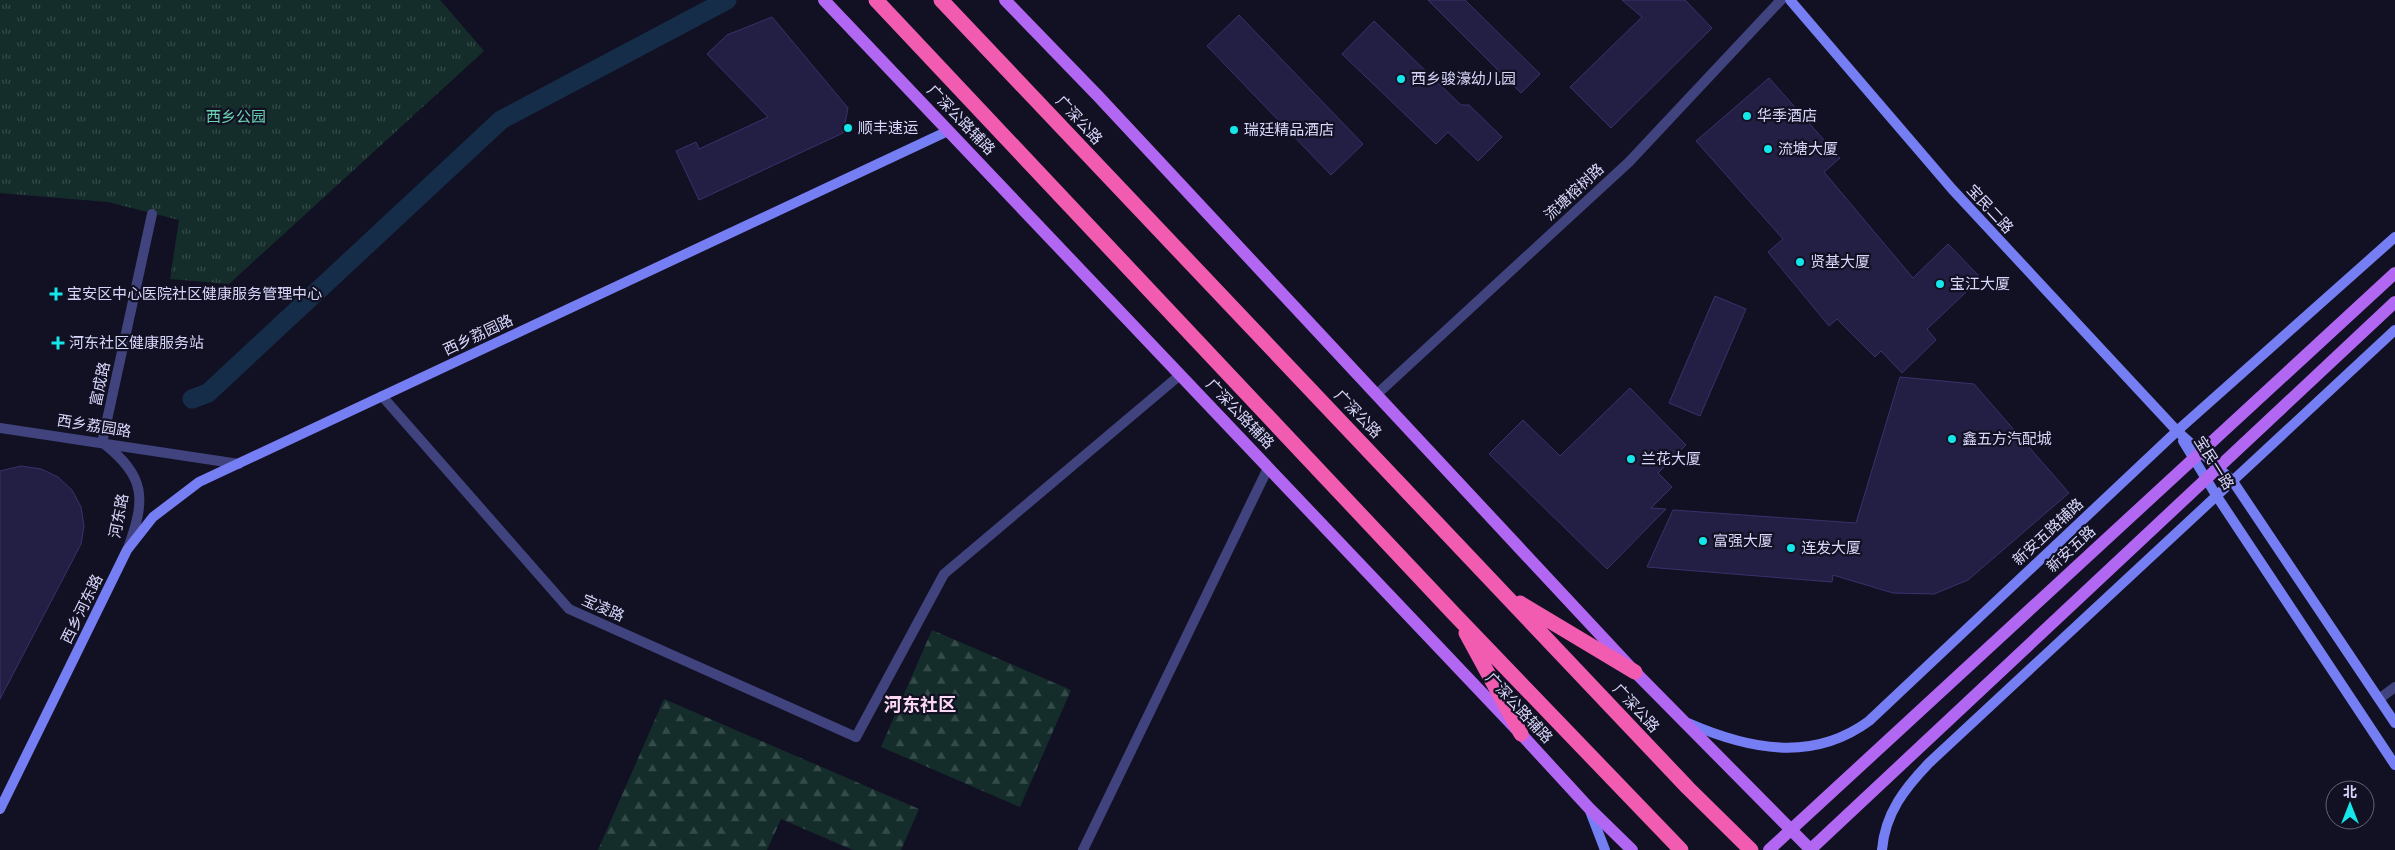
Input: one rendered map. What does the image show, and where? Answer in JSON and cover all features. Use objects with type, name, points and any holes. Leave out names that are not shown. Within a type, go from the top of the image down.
[{"type":"highway","points":[[876,0],[1455,614],[1681,850]]},
{"type":"highway","name":"广深公路","points":[[941,0],[1688,788],[1751,850]]},
{"type":"highway","points":[[1505,594],[1635,672]]},
{"type":"highway","points":[[1455,614],[1521,734]]},
{"type":"main road","name":"广深公路辅路","points":[[824,0],[1589,808],[1632,850]]},
{"type":"main road","points":[[1005,0],[1098,96],[1635,672],[1811,850],[2395,302]]},
{"type":"main road","name":"宝民二路","points":[[1790,0],[1952,190],[2177,431]]},
{"type":"main road","name":"西乡荔园路","points":[[239,464],[948,130]]},
{"type":"main road","name":"新安五路辅路","points":[[1683,721],[1716,735],[1742,743],[1778,748],[1801,747],[1831,742],[1851,734],[1869,721],[2177,431],[2395,237]]},
{"type":"main road","name":"新安五路","points":[[1768,850],[2395,273]]},
{"type":"main road","points":[[1882,850],[1890,814],[1913,780],[2232,480],[2395,330]]},
{"type":"main road","name":"宝民一路","points":[[2177,431],[2232,480],[2395,722]]},
{"type":"main road","name":"宝民一路","points":[[2177,431],[2216,495],[2395,765]]},
{"type":"main road","name":"西乡河东路","points":[[0,809],[127,550],[153,517],[180,495],[200,482],[239,464]]},
{"type":"main road","points":[[1589,808],[1605,850]]},
{"type":"street","name":"流塘榕树路","points":[[1376,395],[1629,162],[1781,0]]},
{"type":"street","name":"富成路","points":[[102,443],[152,214]]},
{"type":"street","name":"宝凌路","points":[[382,396],[569,609],[856,737],[944,574],[1180,375]]},
{"type":"street","name":"西乡荔园路","points":[[0,428],[239,464]]},
{"type":"street","name":"河东路","points":[[102,443],[127,464],[139,486],[138,512],[127,550]]},
{"type":"street","points":[[1083,850],[1268,468]]},
{"type":"street","points":[[2380,699],[2395,687]]},
{"type":"green space","name":"西乡公园","points":[[0,0],[440,0],[484,51],[229,284],[170,279],[179,220],[108,202],[0,193]]},
{"type":"green space","points":[[932,630],[1071,690],[1020,807],[881,747]]},
{"type":"green space","points":[[664,699],[919,809],[901,850],[853,850],[781,819],[767,850],[598,850]]},
{"type":"building","points":[[1428,0],[1465,0],[1540,74],[1521,93]]},
{"type":"building","points":[[1622,0],[1685,0],[1712,28],[1611,128],[1570,87],[1642,17]]},
{"type":"building","points":[[1239,15],[1363,144],[1331,175],[1207,46]]},
{"type":"building","points":[[772,17],[848,108],[843,133],[699,200],[676,151],[696,142],[699,149],[768,117],[707,54],[727,35]]},
{"type":"building","name":"西乡骏濠幼儿园","points":[[1374,21],[1461,105],[1469,105],[1502,137],[1478,161],[1448,132],[1436,144],[1342,54]]},
{"type":"building","points":[[1769,78],[1840,158],[1824,172],[1913,278],[1948,244],[1981,278],[1927,329],[1936,340],[1902,373],[1881,351],[1875,357],[1837,319],[1829,326],[1768,252],[1783,239],[1696,141]]},
{"type":"building","points":[[1715,296],[1746,309],[1700,416],[1669,403]]},
{"type":"building","name":"鑫五方汽配城","points":[[1900,377],[1974,384],[2069,493],[1968,580],[1934,594],[1893,593],[1833,575],[1832,582],[1647,567],[1673,510],[1856,523]]},
{"type":"building","points":[[1630,388],[1686,445],[1658,473],[1672,487],[1651,508],[1666,509],[1607,569],[1489,454],[1523,420],[1560,456]]},
{"type":"building","points":[[21,466],[41,469],[58,477],[72,490],[81,507],[84,526],[81,544],[0,699],[0,471]]},
{"type":"waterway","points":[[192,399],[208,393],[501,120],[727,0]]},
{"type":"place","name":"西乡骏濠幼儿园","points":[[1401,79]]},
{"type":"place","name":"华季酒店","points":[[1747,116]]},
{"type":"place","name":"顺丰速运","points":[[848,128]]},
{"type":"place","name":"瑞廷精品酒店","points":[[1234,130]]},
{"type":"place","name":"流塘大厦","points":[[1768,149]]},
{"type":"place","name":"贤基大厦","points":[[1800,262]]},
{"type":"place","name":"宝江大厦","points":[[1940,284]]},
{"type":"place","name":"宝安区中心医院社区健康服务管理中心","points":[[56,294]]},
{"type":"place","name":"河东社区健康服务站","points":[[58,343]]},
{"type":"place","name":"鑫五方汽配城","points":[[1952,439]]},
{"type":"place","name":"兰花大厦","points":[[1631,459]]},
{"type":"place","name":"富强大厦","points":[[1703,541]]},
{"type":"place","name":"连发大厦","points":[[1791,548]]},
{"type":"district","name":"河东社区","points":[[920,705]]}]
